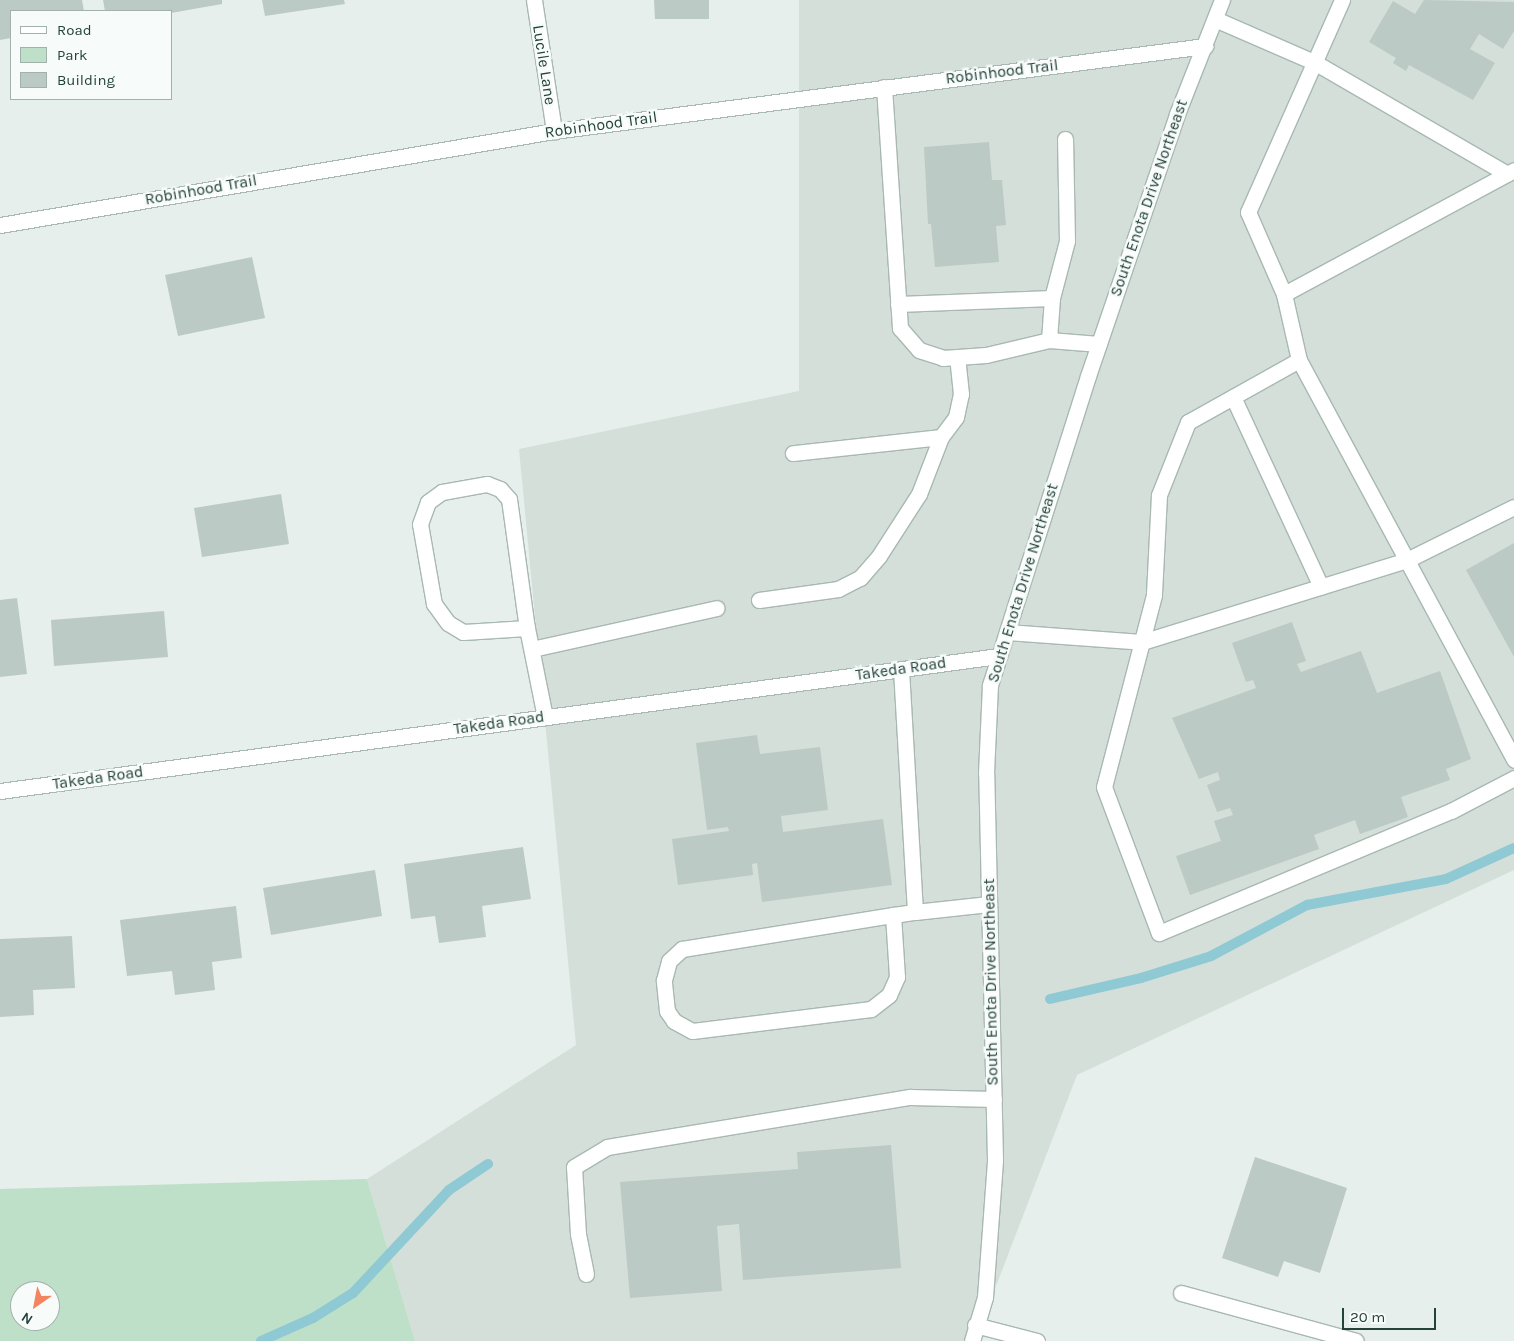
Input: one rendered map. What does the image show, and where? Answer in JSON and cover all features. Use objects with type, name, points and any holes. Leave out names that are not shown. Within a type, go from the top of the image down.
[{"type":"street","name":"Lucile Lane","points":[[534,0],[554,130]]},
{"type":"street","name":"South Enota Drive Northeast","points":[[972,1341],[975,1325],[985,1296],[992,1238],[994,1098],[986,773],[990,685],[1099,344],[1177,114],[1222,0]]},
{"type":"street","points":[[1342,0],[1248,212],[1284,294],[1300,360],[1514,760]]},
{"type":"street","points":[[1215,18],[1314,62],[1510,172]]},
{"type":"street","name":"Robinhood Trail","points":[[0,225],[554,130],[1205,46]]},
{"type":"street","points":[[884,87],[900,328],[919,350],[943,358],[986,355],[1049,340],[1099,344]]},
{"type":"street","points":[[1049,340],[1052,298],[1067,241],[1065,139]]},
{"type":"street","points":[[1284,294],[1510,172]]},
{"type":"street","points":[[898,304],[1052,298]]},
{"type":"street","points":[[759,600],[838,589],[860,578],[879,556],[919,494],[941,437],[956,417],[961,394],[958,357]]},
{"type":"street","points":[[1300,360],[1188,422],[1159,495],[1154,595],[1104,787],[1158,934],[1452,811],[1514,778]]},
{"type":"street","points":[[1233,397],[1321,587]]},
{"type":"street","points":[[794,453],[941,437]]},
{"type":"street","points":[[528,628],[464,632],[448,623],[434,604],[420,524],[428,502],[442,492],[487,484],[500,489],[509,499],[528,628],[545,717]]},
{"type":"street","points":[[1006,632],[1142,642],[1407,560],[1514,507]]},
{"type":"street","points":[[532,649],[717,608]]},
{"type":"street","name":"Takeda Road","points":[[0,791],[999,656]]},
{"type":"street","points":[[901,669],[915,912]]},
{"type":"street","points":[[893,915],[897,977],[889,995],[872,1009],[692,1030],[674,1021],[667,1011],[664,980],[669,961],[682,949],[893,915],[989,904]]},
{"type":"street","points":[[586,1274],[578,1234],[574,1167],[607,1147],[910,1097],[994,1098]]},
{"type":"street","points":[[1180,1293],[1356,1341]]},
{"type":"street","points":[[975,1325],[1037,1341]]},
{"type":"shaded area","points":[[799,0],[1514,0],[1514,870],[1077,1075],[975,1341],[415,1341],[367,1179],[576,1045],[519,449],[799,391]]},
{"type":"green space","points":[[367,1179],[415,1341],[0,1341],[0,1189]]},
{"type":"building","points":[[0,0],[82,0],[84,10],[10,10],[10,38],[0,40]]},
{"type":"building","points":[[103,0],[222,0],[222,4],[172,13],[172,10],[105,10]]},
{"type":"building","points":[[262,0],[344,0],[345,4],[265,16]]},
{"type":"building","points":[[654,0],[709,0],[709,19],[655,19]]},
{"type":"building","points":[[1424,0],[1514,2],[1514,31],[1503,49],[1479,34],[1470,49],[1495,63],[1473,100],[1409,65],[1406,71],[1393,63],[1396,58],[1369,42],[1393,1],[1415,14]]},
{"type":"building","points":[[989,142],[992,180],[1002,180],[1006,225],[996,226],[999,262],[935,267],[931,224],[928,224],[924,147]]},
{"type":"building","points":[[252,257],[265,318],[178,336],[165,275]]},
{"type":"building","points":[[281,494],[289,544],[202,557],[194,508]]},
{"type":"building","points":[[1514,543],[1514,657],[1466,570]]},
{"type":"building","points":[[17,598],[27,674],[0,677],[0,600]]},
{"type":"building","points":[[164,611],[168,657],[54,666],[51,620]]},
{"type":"building","points":[[1292,622],[1306,661],[1297,664],[1301,672],[1361,651],[1377,693],[1440,671],[1471,759],[1446,769],[1450,780],[1401,797],[1408,817],[1360,834],[1355,820],[1314,835],[1319,849],[1190,895],[1176,856],[1221,841],[1214,821],[1233,815],[1230,808],[1217,812],[1207,785],[1220,780],[1218,772],[1199,779],[1172,718],[1256,688],[1253,680],[1246,682],[1232,643]]},
{"type":"building","points":[[757,735],[760,754],[820,747],[828,810],[781,816],[783,832],[883,819],[892,885],[762,902],[757,863],[752,864],[753,875],[678,885],[672,839],[729,831],[728,827],[707,830],[696,743]]},
{"type":"building","points":[[523,847],[531,899],[482,906],[486,937],[439,943],[435,916],[411,919],[404,864]]},
{"type":"building","points":[[375,870],[382,916],[271,935],[263,888]]},
{"type":"building","points":[[236,906],[242,958],[212,962],[215,990],[175,995],[172,971],[127,976],[120,920]]},
{"type":"building","points":[[72,936],[75,988],[33,990],[34,1015],[0,1017],[0,939]]},
{"type":"building","points":[[891,1145],[901,1268],[743,1280],[739,1224],[717,1226],[722,1291],[630,1298],[620,1182],[798,1169],[797,1152]]},
{"type":"building","points":[[1255,1157],[1347,1188],[1320,1273],[1284,1261],[1278,1277],[1222,1258]]},
{"type":"waterway","points":[[1050,999],[1141,978],[1211,956],[1307,905],[1446,879],[1514,848]]},
{"type":"waterway","points":[[261,1341],[313,1318],[353,1293],[449,1190],[488,1164]]}]
